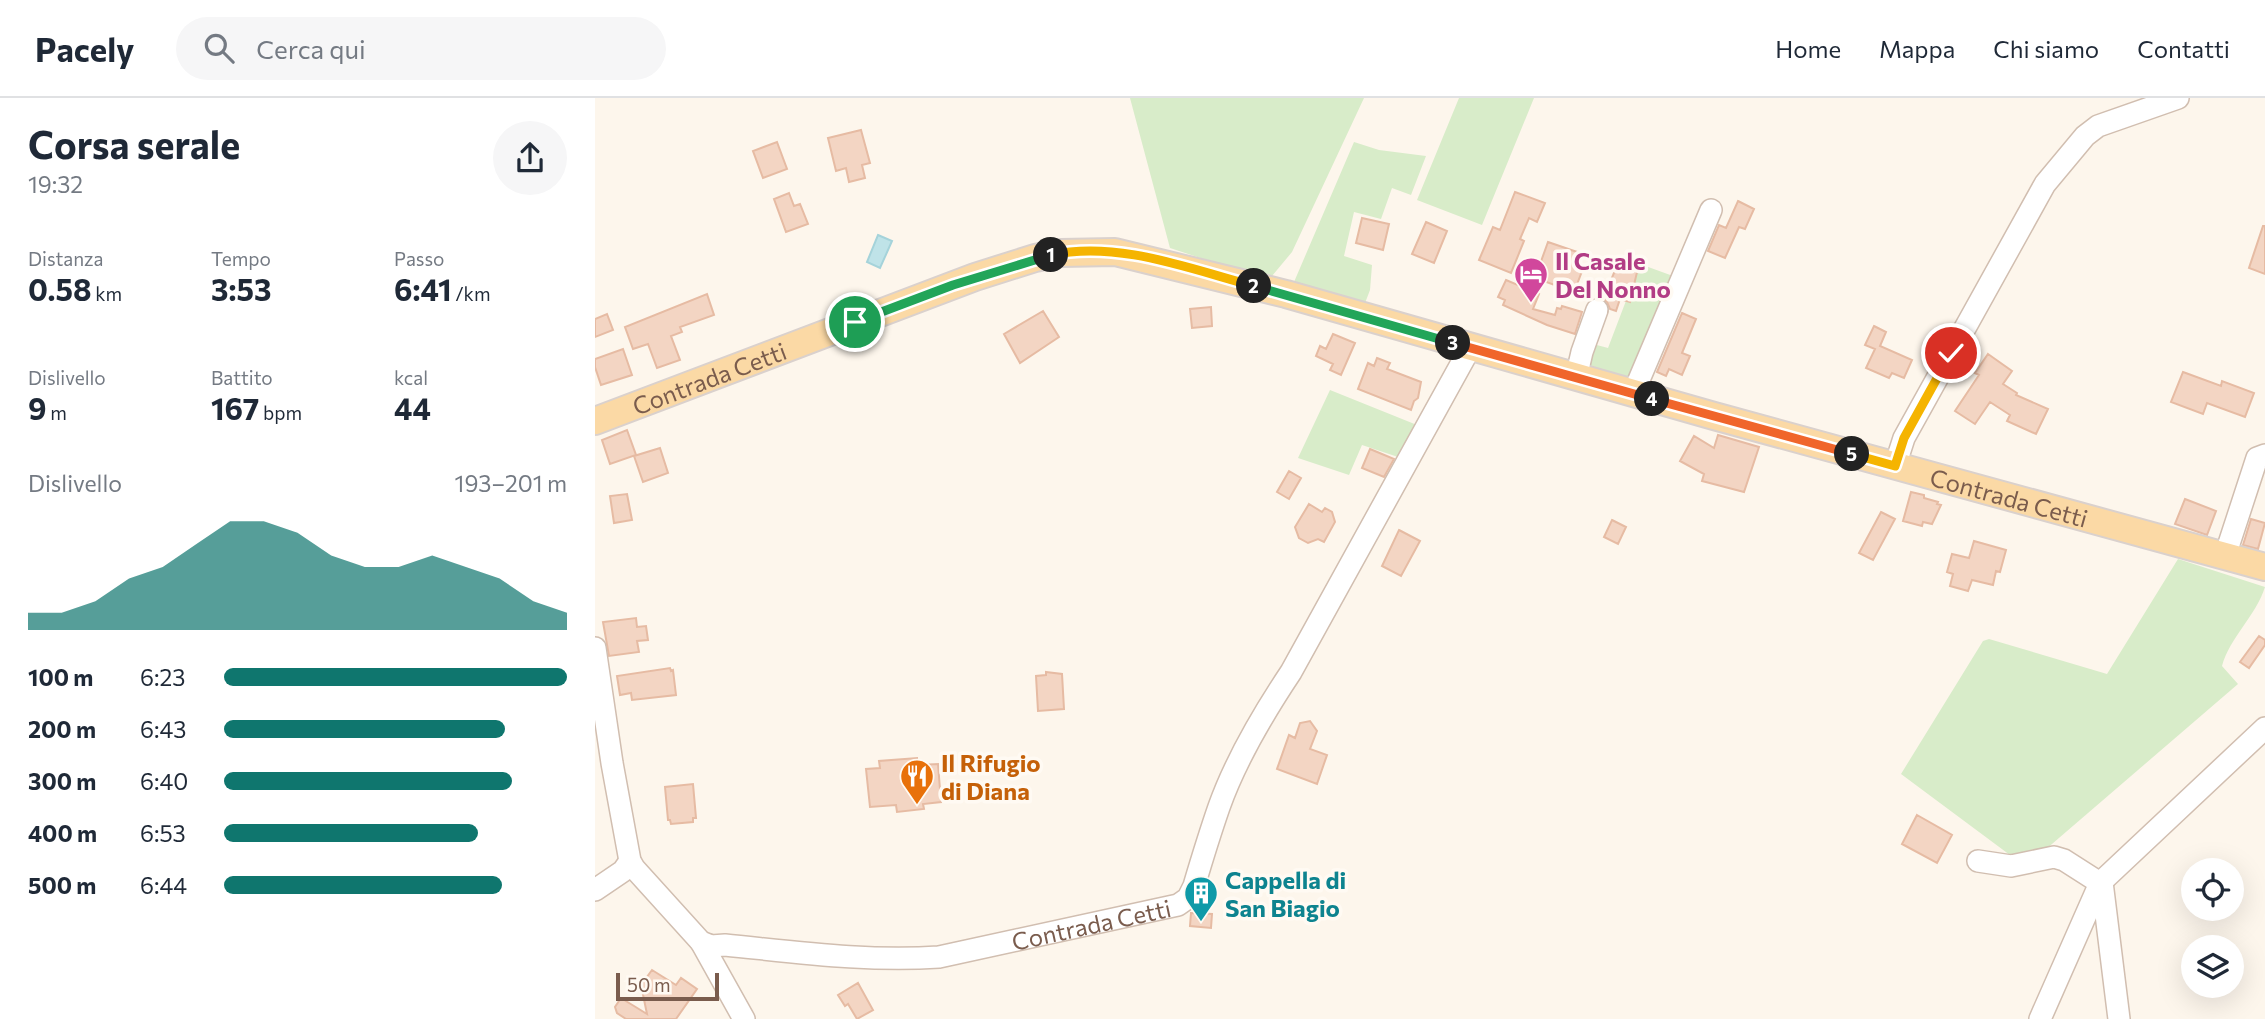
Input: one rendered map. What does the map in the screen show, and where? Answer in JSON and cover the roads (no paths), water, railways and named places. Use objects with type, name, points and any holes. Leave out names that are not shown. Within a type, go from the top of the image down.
[{"type":"main road","name":"Contrada Cetti","points":[[595,421],[953,285],[1035,258],[1081,251],[1115,252],[1286,294],[1633,394],[2265,567]]},
{"type":"street","points":[[1895,466],[1904,438],[2045,184],[2085,136],[2098,126],[2178,98]]},
{"type":"street","points":[[1633,394],[1711,210]]},
{"type":"street","points":[[1576,378],[1597,310]]},
{"type":"street","name":"Contrada Cetti","points":[[701,942],[711,946],[899,960],[939,957],[1178,905],[1188,898],[1219,805],[1240,758],[1291,672],[1470,348]]},
{"type":"street","points":[[2225,556],[2257,458],[2265,455]]},
{"type":"street","points":[[595,648],[630,861],[634,869],[701,942],[744,1019]]},
{"type":"street","points":[[2041,1019],[2101,883],[2265,728]]},
{"type":"street","points":[[1978,861],[2011,866],[2054,857],[2064,860],[2101,883]]},
{"type":"street","points":[[595,890],[623,871],[630,861]]},
{"type":"street","points":[[2101,883],[2119,1019]]},
{"type":"water","points":[[878,235],[892,241],[880,268],[867,262]]},
{"type":"place","name":"Il Casale Del Nonno","points":[[1531,304]]},
{"type":"place","name":"Il Rifugio di Diana","points":[[917,806]]},
{"type":"place","name":"Cappella di San Biagio","points":[[1201,923]]}]
